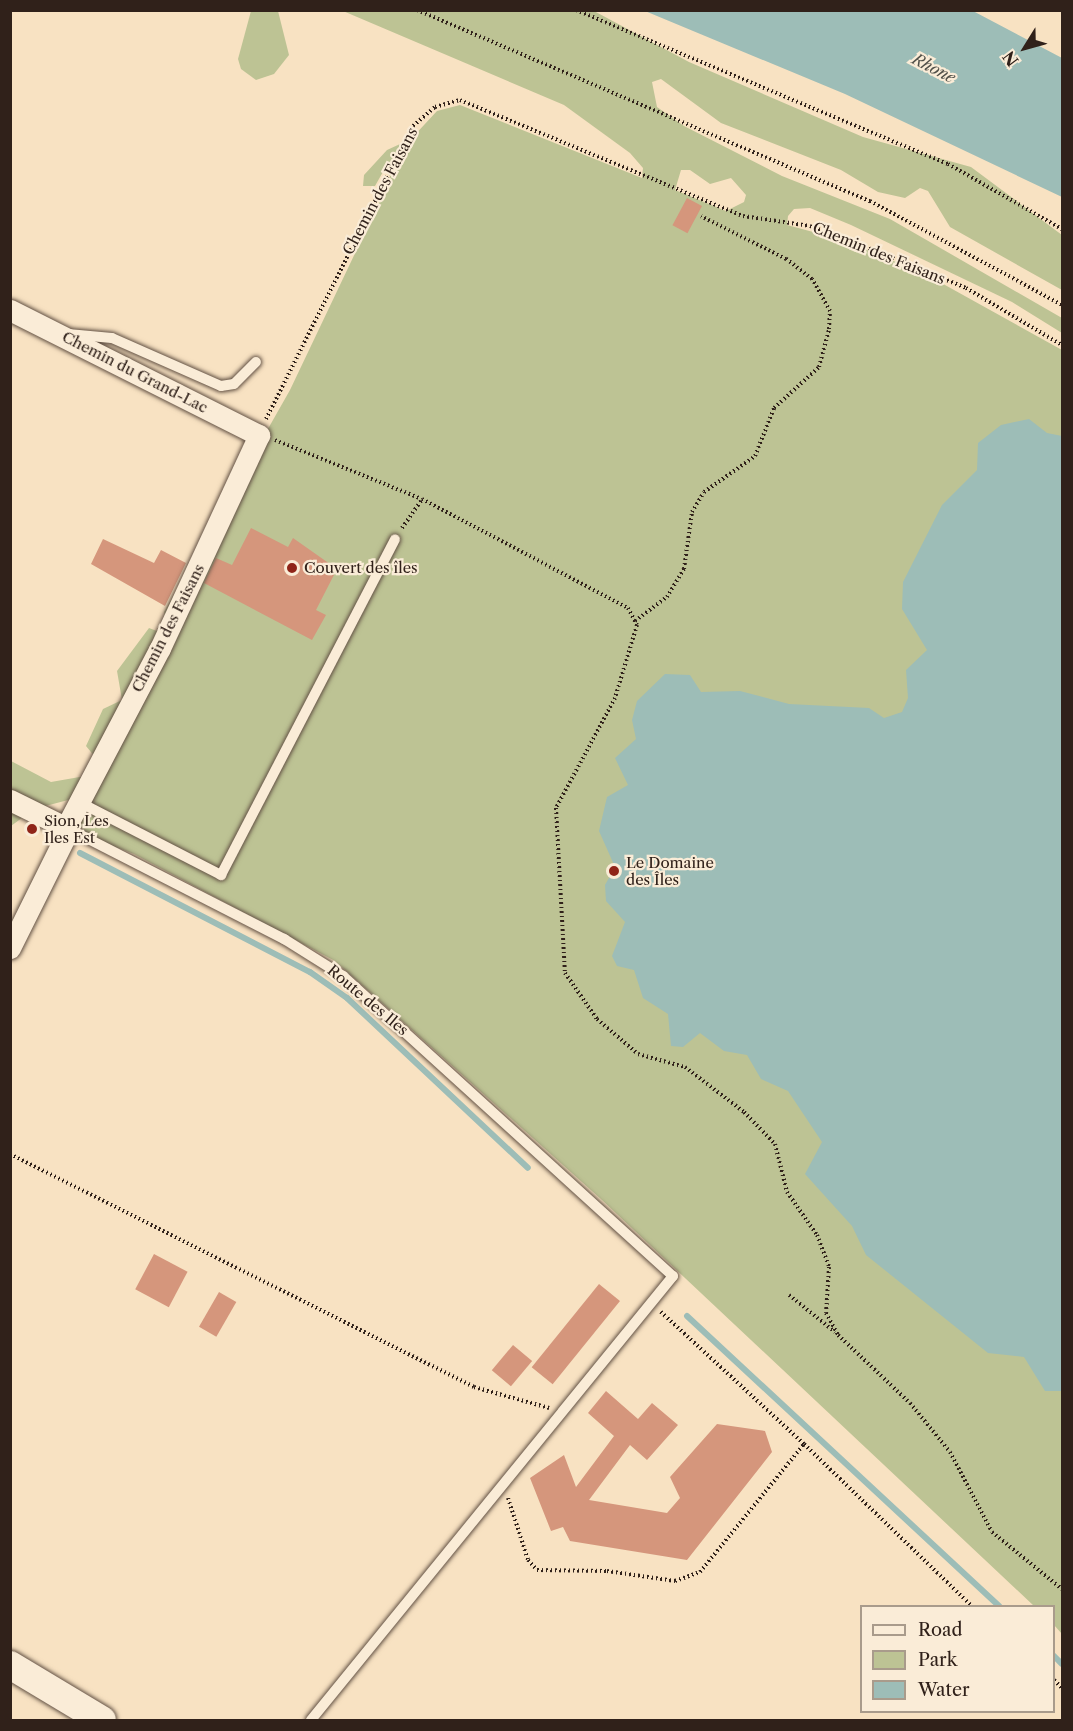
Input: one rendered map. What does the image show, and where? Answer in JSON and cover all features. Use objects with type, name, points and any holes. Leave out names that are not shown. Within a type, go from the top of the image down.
[{"type":"street","name":"Chemin du Grand-Lac","points":[[10,310],[259,435]]},
{"type":"street","name":"Chemin des Faisans","points":[[10,948],[79,802],[160,648],[259,435]]},
{"type":"street","name":"Route des Iles","points":[[10,800],[67,828]]},
{"type":"street","points":[[10,1665],[102,1720]]},
{"type":"lane","points":[[59,334],[112,338],[221,386],[234,384],[256,362]]},
{"type":"lane","points":[[79,802],[221,875],[395,539]]},
{"type":"lane","name":"Route des Iles","points":[[67,828],[284,939],[343,976],[673,1276],[652,1304]]},
{"type":"lane","points":[[311,1720],[505,1489],[652,1304]]},
{"type":"path","points":[[417,10],[870,201],[1062,305]]},
{"type":"path","points":[[576,10],[948,164],[1062,229]]},
{"type":"path","name":"Chemin des Faisans","points":[[259,435],[413,126],[435,107],[460,100],[743,216],[810,226],[889,256],[966,288],[1062,345]]},
{"type":"path","points":[[635,621],[668,597],[684,569],[692,512],[704,492],[755,456],[774,408],[819,367],[830,329],[830,311],[812,279],[786,259],[700,216]]},
{"type":"path","points":[[259,435],[422,498],[628,608],[635,621],[633,646],[615,698],[556,808],[565,973],[597,1019],[638,1054],[685,1067],[744,1112],[775,1144],[787,1192],[817,1235],[829,1268],[826,1313],[837,1333]]},
{"type":"path","points":[[395,539],[422,498]]},
{"type":"path","points":[[10,1154],[474,1387],[567,1411]]},
{"type":"path","points":[[789,1295],[837,1333],[910,1403],[950,1452],[992,1532],[1062,1589]]},
{"type":"path","points":[[652,1304],[804,1444],[971,1605]]},
{"type":"path","points":[[505,1489],[528,1560],[537,1570],[607,1571],[675,1581],[700,1572],[804,1444]]},
{"type":"green space","points":[[251,11],[278,11],[289,55],[274,74],[256,80],[241,69],[238,59]]},
{"type":"green space","name":"Le Domaine des Îles","points":[[343,11],[594,11],[689,62],[863,137],[971,167],[1062,235],[1062,290],[950,227],[928,191],[920,188],[905,198],[878,192],[841,170],[721,123],[661,79],[652,82],[657,107],[684,126],[782,176],[890,219],[1062,318],[1062,333],[1012,302],[851,225],[810,208],[794,209],[788,216],[787,225],[843,240],[927,275],[1062,350],[1062,1634],[1055,1626],[1055,1605],[1033,1605],[602,1200],[335,961],[134,854],[92,838],[80,826],[72,799],[34,809],[11,826],[11,761],[51,782],[91,775],[100,763],[86,746],[103,709],[122,700],[117,671],[149,628],[170,636],[164,612],[290,390],[390,176],[384,170],[375,186],[363,186],[364,175],[387,150],[411,139],[437,111],[460,105],[642,178],[643,168],[630,153],[564,105]],"holes":[[[681,170],[690,170],[710,184],[731,178],[746,195],[744,202],[726,211],[675,190]]]},
{"type":"water","name":"Rhone","points":[[645,11],[973,11],[1062,58],[1062,197],[845,94]]},
{"type":"water","points":[[1029,419],[1047,433],[1062,436],[1062,1391],[1045,1391],[1024,1357],[988,1353],[866,1255],[852,1226],[805,1174],[822,1142],[788,1091],[761,1079],[747,1055],[724,1051],[700,1033],[683,1047],[671,1046],[668,1014],[643,998],[634,970],[617,966],[612,956],[625,922],[606,901],[605,885],[615,867],[599,831],[607,797],[628,785],[615,758],[636,739],[632,720],[637,701],[665,674],[690,675],[701,692],[740,691],[789,704],[869,708],[884,718],[902,712],[908,698],[906,670],[927,650],[902,609],[903,582],[942,505],[977,470],[978,443],[1001,425]]},
{"type":"building","points":[[687,198],[702,206],[687,233],[672,225]]},
{"type":"building","points":[[251,528],[288,547],[293,538],[337,569],[316,610],[326,615],[312,640],[204,583],[216,558],[232,565]]},
{"type":"building","points":[[103,539],[154,563],[161,550],[186,563],[165,606],[91,564]]},
{"type":"building","points":[[154,1254],[188,1272],[169,1307],[135,1289]]},
{"type":"building","points":[[599,1284],[620,1301],[553,1384],[532,1367]]},
{"type":"building","points":[[219,1292],[236,1302],[216,1337],[199,1327]]},
{"type":"building","points":[[513,1345],[532,1361],[511,1386],[492,1370]]},
{"type":"building","points":[[606,1391],[638,1419],[652,1403],[678,1425],[647,1460],[630,1445],[589,1500],[667,1513],[680,1498],[670,1477],[717,1424],[765,1431],[772,1452],[687,1560],[570,1541],[563,1527],[551,1531],[530,1478],[564,1455],[576,1487],[614,1436],[588,1413]]},
{"type":"waterway","points":[[80,853],[310,972],[347,998],[528,1168]]},
{"type":"waterway","points":[[687,1316],[998,1605]]},
{"type":"waterway","points":[[1055,1657],[1062,1664]]},
{"type":"place","name":"Couvert des îles","points":[[292,568]]},
{"type":"place","name":"Sion, Les Iles Est","points":[[32,829]]},
{"type":"place","name":"Le Domaine des Îles","points":[[614,871]]}]
